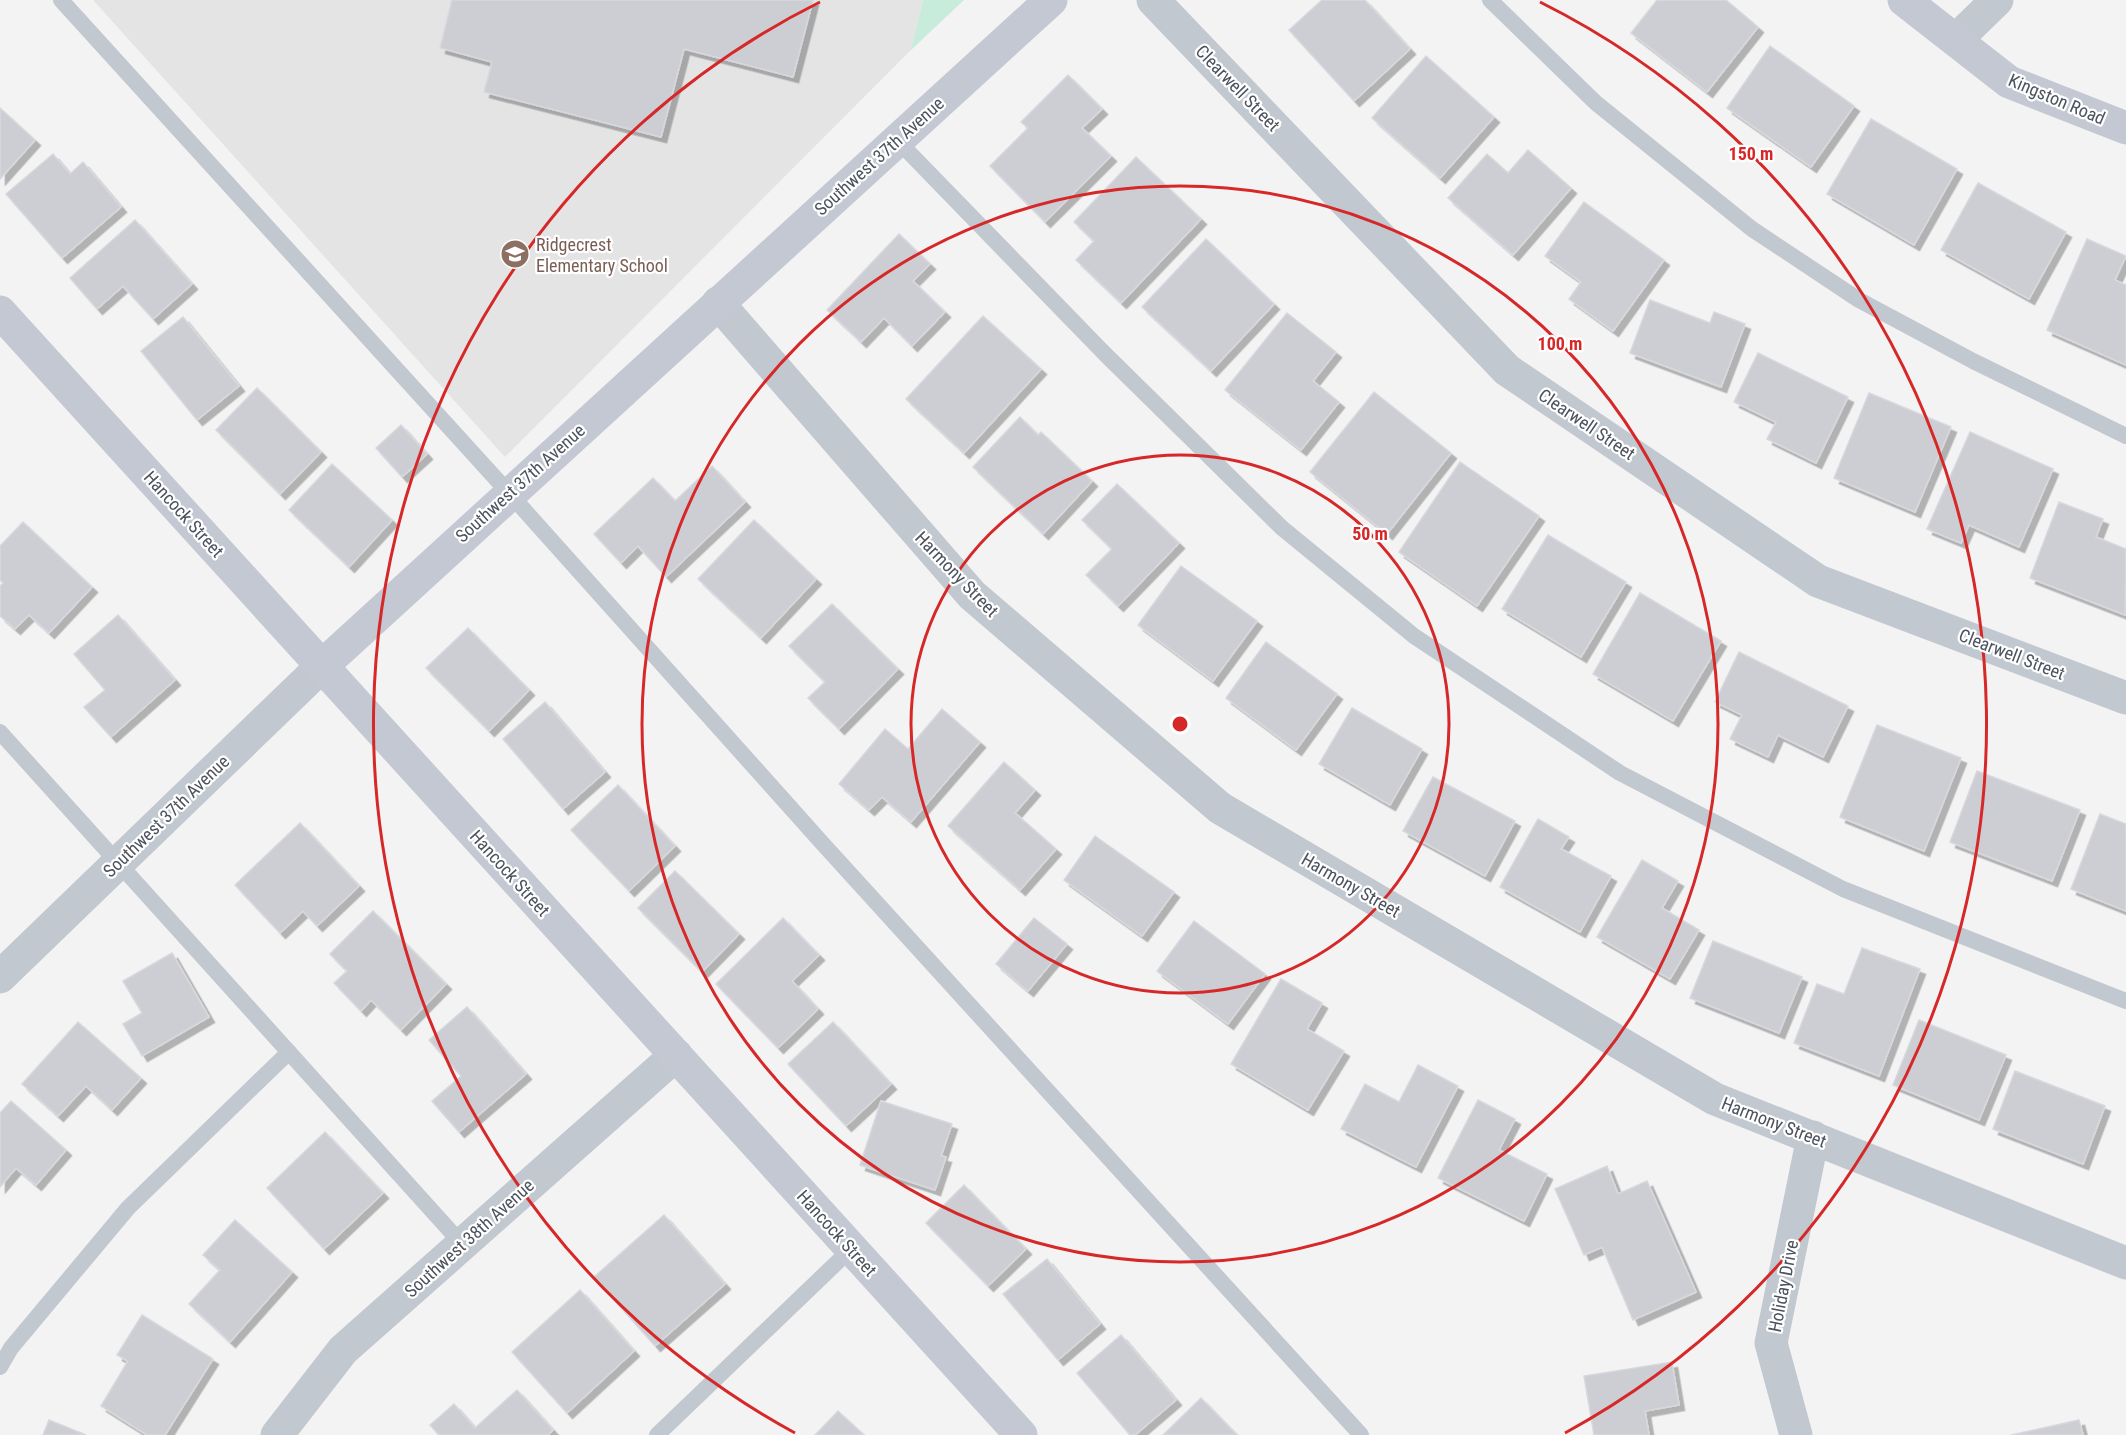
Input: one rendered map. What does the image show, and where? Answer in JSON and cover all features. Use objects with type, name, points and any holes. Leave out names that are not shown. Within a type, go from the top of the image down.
[{"type":"street","name":"Southwest 37th Avenue","points":[[0,977],[322,666],[1051,0]]},
{"type":"street","name":"Clearwell Street","points":[[1153,0],[1508,370],[1818,581],[2126,698]]},
{"type":"street","name":"Kingston Road","points":[[1904,0],[2010,82],[2126,128]]},
{"type":"street","points":[[1956,40],[1997,0]]},
{"type":"street","name":"Harmony Street","points":[[718,303],[972,595],[1220,808],[1716,1099],[2126,1263]]},
{"type":"street","name":"Hancock Street","points":[[0,312],[1021,1435]]},
{"type":"street","name":"Southwest 38th Avenue","points":[[277,1435],[343,1350],[676,1055]]},
{"type":"street","name":"Holiday Drive","points":[[1796,1435],[1772,1343],[1812,1137]]},
{"type":"lane","points":[[61,0],[509,493],[823,844],[1361,1435]]},
{"type":"lane","points":[[1490,0],[1596,103],[1752,229],[1859,300],[1973,361],[2126,436]]},
{"type":"lane","points":[[897,140],[1105,354],[1282,528],[1414,636],[1620,773],[1843,889],[2126,1000]]},
{"type":"lane","points":[[0,732],[462,1244]]},
{"type":"lane","points":[[0,1367],[11,1348],[128,1208],[289,1052]]},
{"type":"lane","points":[[657,1435],[852,1249]]},
{"type":"shaded area","name":"Ridgecrest Elementary School","points":[[93,0],[923,0],[911,50],[505,457]]},
{"type":"green space","points":[[923,0],[964,0],[911,50]]},
{"type":"building","points":[[452,0],[813,0],[793,77],[684,49],[661,137],[484,92],[492,62],[440,48]]},
{"type":"building","points":[[1322,0],[1365,0],[1410,49],[1354,101],[1289,30]]},
{"type":"building","points":[[1657,0],[1726,0],[1758,27],[1707,92],[1631,33]]},
{"type":"building","points":[[1770,46],[1854,106],[1811,167],[1727,108]]},
{"type":"building","points":[[1426,56],[1494,117],[1440,178],[1372,118]]},
{"type":"building","points":[[1068,75],[1102,109],[1082,128],[1111,156],[1045,222],[990,166],[1028,128],[1021,122]]},
{"type":"building","points":[[0,108],[35,140],[0,179]]},
{"type":"building","points":[[1871,119],[1957,169],[1914,245],[1827,194]]},
{"type":"building","points":[[1528,150],[1571,188],[1513,255],[1448,198],[1487,154],[1508,173]]},
{"type":"building","points":[[53,154],[70,174],[83,162],[121,207],[62,258],[6,194]]},
{"type":"building","points":[[1136,157],[1201,219],[1121,303],[1076,260],[1094,241],[1074,222]]},
{"type":"building","points":[[1978,183],[2066,232],[2029,299],[1941,250]]},
{"type":"building","points":[[1584,202],[1664,260],[1613,331],[1569,299],[1581,282],[1545,256]]},
{"type":"building","points":[[135,220],[192,284],[153,319],[123,286],[97,309],[70,278]]},
{"type":"building","points":[[899,234],[930,264],[913,281],[945,312],[912,346],[884,318],[861,342],[827,310]]},
{"type":"building","points":[[1206,239],[1274,304],[1211,371],[1142,307]]},
{"type":"building","points":[[2087,239],[2126,256],[2115,280],[2126,285],[2126,365],[2047,330]]},
{"type":"building","points":[[1650,300],[1710,323],[1714,312],[1745,324],[1721,387],[1630,353]]},
{"type":"building","points":[[1287,313],[1336,352],[1313,381],[1339,402],[1301,450],[1225,390]]},
{"type":"building","points":[[983,316],[1041,369],[964,453],[906,399]]},
{"type":"building","points":[[183,317],[239,386],[197,420],[141,351]]},
{"type":"building","points":[[1758,353],[1848,397],[1816,463],[1767,439],[1776,422],[1734,402]]},
{"type":"building","points":[[257,388],[321,452],[280,494],[216,430]]},
{"type":"building","points":[[1374,392],[1451,453],[1387,534],[1310,472]]},
{"type":"building","points":[[1869,393],[1951,427],[1915,512],[1834,478]]},
{"type":"building","points":[[1020,417],[1038,435],[1041,432],[1092,481],[1043,534],[973,467]]},
{"type":"building","points":[[401,425],[427,454],[402,477],[376,448]]},
{"type":"building","points":[[1970,432],[2053,469],[2019,547],[1969,525],[1961,543],[1927,529]]},
{"type":"building","points":[[1460,462],[1539,516],[1477,606],[1399,552]]},
{"type":"building","points":[[332,464],[392,520],[349,567],[289,510]]},
{"type":"building","points":[[712,466],[745,502],[666,577],[638,546],[621,563],[594,534],[653,478],[675,501]]},
{"type":"building","points":[[1117,484],[1179,543],[1118,606],[1086,575],[1112,549],[1082,520]]},
{"type":"building","points":[[2059,502],[2103,519],[2096,537],[2126,549],[2125,615],[2030,578]]},
{"type":"building","points":[[754,520],[816,579],[761,638],[698,579]]},
{"type":"building","points":[[23,522],[92,587],[49,633],[29,615],[15,629],[0,616],[0,586],[3,583],[0,580],[0,546]]},
{"type":"building","points":[[1548,535],[1626,582],[1581,657],[1502,609]]},
{"type":"building","points":[[1181,566],[1257,621],[1213,681],[1138,625]]},
{"type":"building","points":[[1640,593],[1721,641],[1673,721],[1593,674]]},
{"type":"building","points":[[832,604],[898,669],[839,729],[808,698],[825,682],[789,646]]},
{"type":"building","points":[[118,615],[175,680],[111,737],[84,707],[105,690],[74,654]]},
{"type":"building","points":[[468,628],[529,690],[489,731],[426,668]]},
{"type":"building","points":[[1266,642],[1337,694],[1296,750],[1226,698]]},
{"type":"building","points":[[1739,652],[1848,706],[1823,757],[1778,735],[1768,757],[1730,739],[1742,715],[1715,702]]},
{"type":"building","points":[[545,702],[605,772],[563,809],[503,739]]},
{"type":"building","points":[[1352,708],[1422,749],[1390,805],[1319,764]]},
{"type":"building","points":[[942,709],[980,742],[911,822],[882,797],[869,810],[839,784],[885,729],[908,749]]},
{"type":"building","points":[[1877,725],[1961,758],[1924,851],[1840,817]]},
{"type":"building","points":[[1004,762],[1035,790],[1015,813],[1056,849],[1020,890],[948,826]]},
{"type":"building","points":[[1977,771],[2080,810],[2052,881],[1950,842]]},
{"type":"building","points":[[1433,777],[1515,821],[1485,876],[1403,831]]},
{"type":"building","points":[[618,785],[675,846],[629,891],[571,830]]},
{"type":"building","points":[[2100,814],[2126,824],[2126,911],[2071,889]]},
{"type":"building","points":[[1538,819],[1569,837],[1561,849],[1611,876],[1580,932],[1500,887]]},
{"type":"building","points":[[300,823],[359,886],[317,926],[303,911],[280,933],[235,885]]},
{"type":"building","points":[[1095,836],[1174,892],[1142,936],[1064,880]]},
{"type":"building","points":[[1642,860],[1678,881],[1662,908],[1699,930],[1670,979],[1597,937]]},
{"type":"building","points":[[675,871],[739,934],[702,972],[638,908]]},
{"type":"building","points":[[373,911],[446,984],[401,1030],[371,1000],[361,1011],[334,983],[347,971],[330,954]]},
{"type":"building","points":[[783,918],[819,955],[792,981],[818,1009],[778,1048],[716,984]]},
{"type":"building","points":[[1034,918],[1067,944],[1028,991],[996,964]]},
{"type":"building","points":[[1194,921],[1265,974],[1228,1024],[1157,971]]},
{"type":"building","points":[[1713,941],[1802,977],[1779,1033],[1690,998]]},
{"type":"building","points":[[1862,948],[1920,969],[1879,1076],[1794,1043],[1817,984],[1844,994]]},
{"type":"building","points":[[172,953],[209,1017],[142,1056],[123,1024],[142,1013],[123,981]]},
{"type":"building","points":[[1281,979],[1322,1003],[1307,1029],[1344,1051],[1308,1110],[1231,1064]]},
{"type":"building","points":[[467,1007],[526,1074],[459,1132],[432,1101],[461,1076],[429,1040]]},
{"type":"building","points":[[1919,1020],[2006,1055],[1979,1120],[1893,1085]]},
{"type":"building","points":[[78,1022],[141,1078],[112,1110],[86,1086],[58,1116],[22,1084]]},
{"type":"building","points":[[833,1022],[891,1084],[846,1126],[788,1064]]},
{"type":"building","points":[[1418,1065],[1458,1086],[1416,1167],[1341,1129],[1365,1084],[1399,1102]]},
{"type":"building","points":[[2015,1071],[2105,1106],[2083,1164],[1993,1129]]},
{"type":"building","points":[[1478,1100],[1515,1119],[1499,1150],[1547,1174],[1524,1221],[1438,1178]]},
{"type":"building","points":[[11,1101],[66,1150],[36,1185],[16,1168],[0,1187],[0,1113]]},
{"type":"building","points":[[881,1101],[952,1124],[941,1156],[946,1157],[935,1190],[860,1165]]},
{"type":"building","points":[[325,1132],[383,1193],[324,1249],[267,1188]]},
{"type":"building","points":[[1607,1166],[1618,1194],[1647,1181],[1696,1292],[1633,1320],[1602,1247],[1584,1255],[1555,1189]]},
{"type":"building","points":[[964,1185],[1026,1249],[988,1286],[926,1223]]},
{"type":"building","points":[[664,1215],[725,1284],[655,1346],[594,1277]]},
{"type":"building","points":[[235,1220],[292,1272],[230,1342],[189,1304],[220,1270],[203,1255]]},
{"type":"building","points":[[1047,1259],[1100,1324],[1058,1360],[1003,1294]]},
{"type":"building","points":[[580,1290],[634,1351],[567,1413],[512,1352]]},
{"type":"building","points":[[142,1315],[213,1359],[165,1435],[147,1435],[101,1406],[128,1361],[117,1355]]},
{"type":"building","points":[[1121,1335],[1176,1400],[1135,1435],[1130,1435],[1077,1373]]},
{"type":"building","points":[[1672,1362],[1679,1405],[1645,1411],[1649,1435],[1594,1435],[1584,1376]]},
{"type":"building","points":[[517,1390],[553,1430],[548,1435],[439,1435],[430,1425],[454,1404],[475,1428]]},
{"type":"building","points":[[1201,1398],[1237,1435],[1163,1435]]},
{"type":"building","points":[[838,1411],[864,1435],[815,1435]]},
{"type":"building","points":[[49,1420],[86,1435],[43,1435]]},
{"type":"building","points":[[2079,1420],[2083,1435],[2011,1435]]},
{"type":"place","name":"Ridgecrest Elementary School","points":[[515,254]]}]
